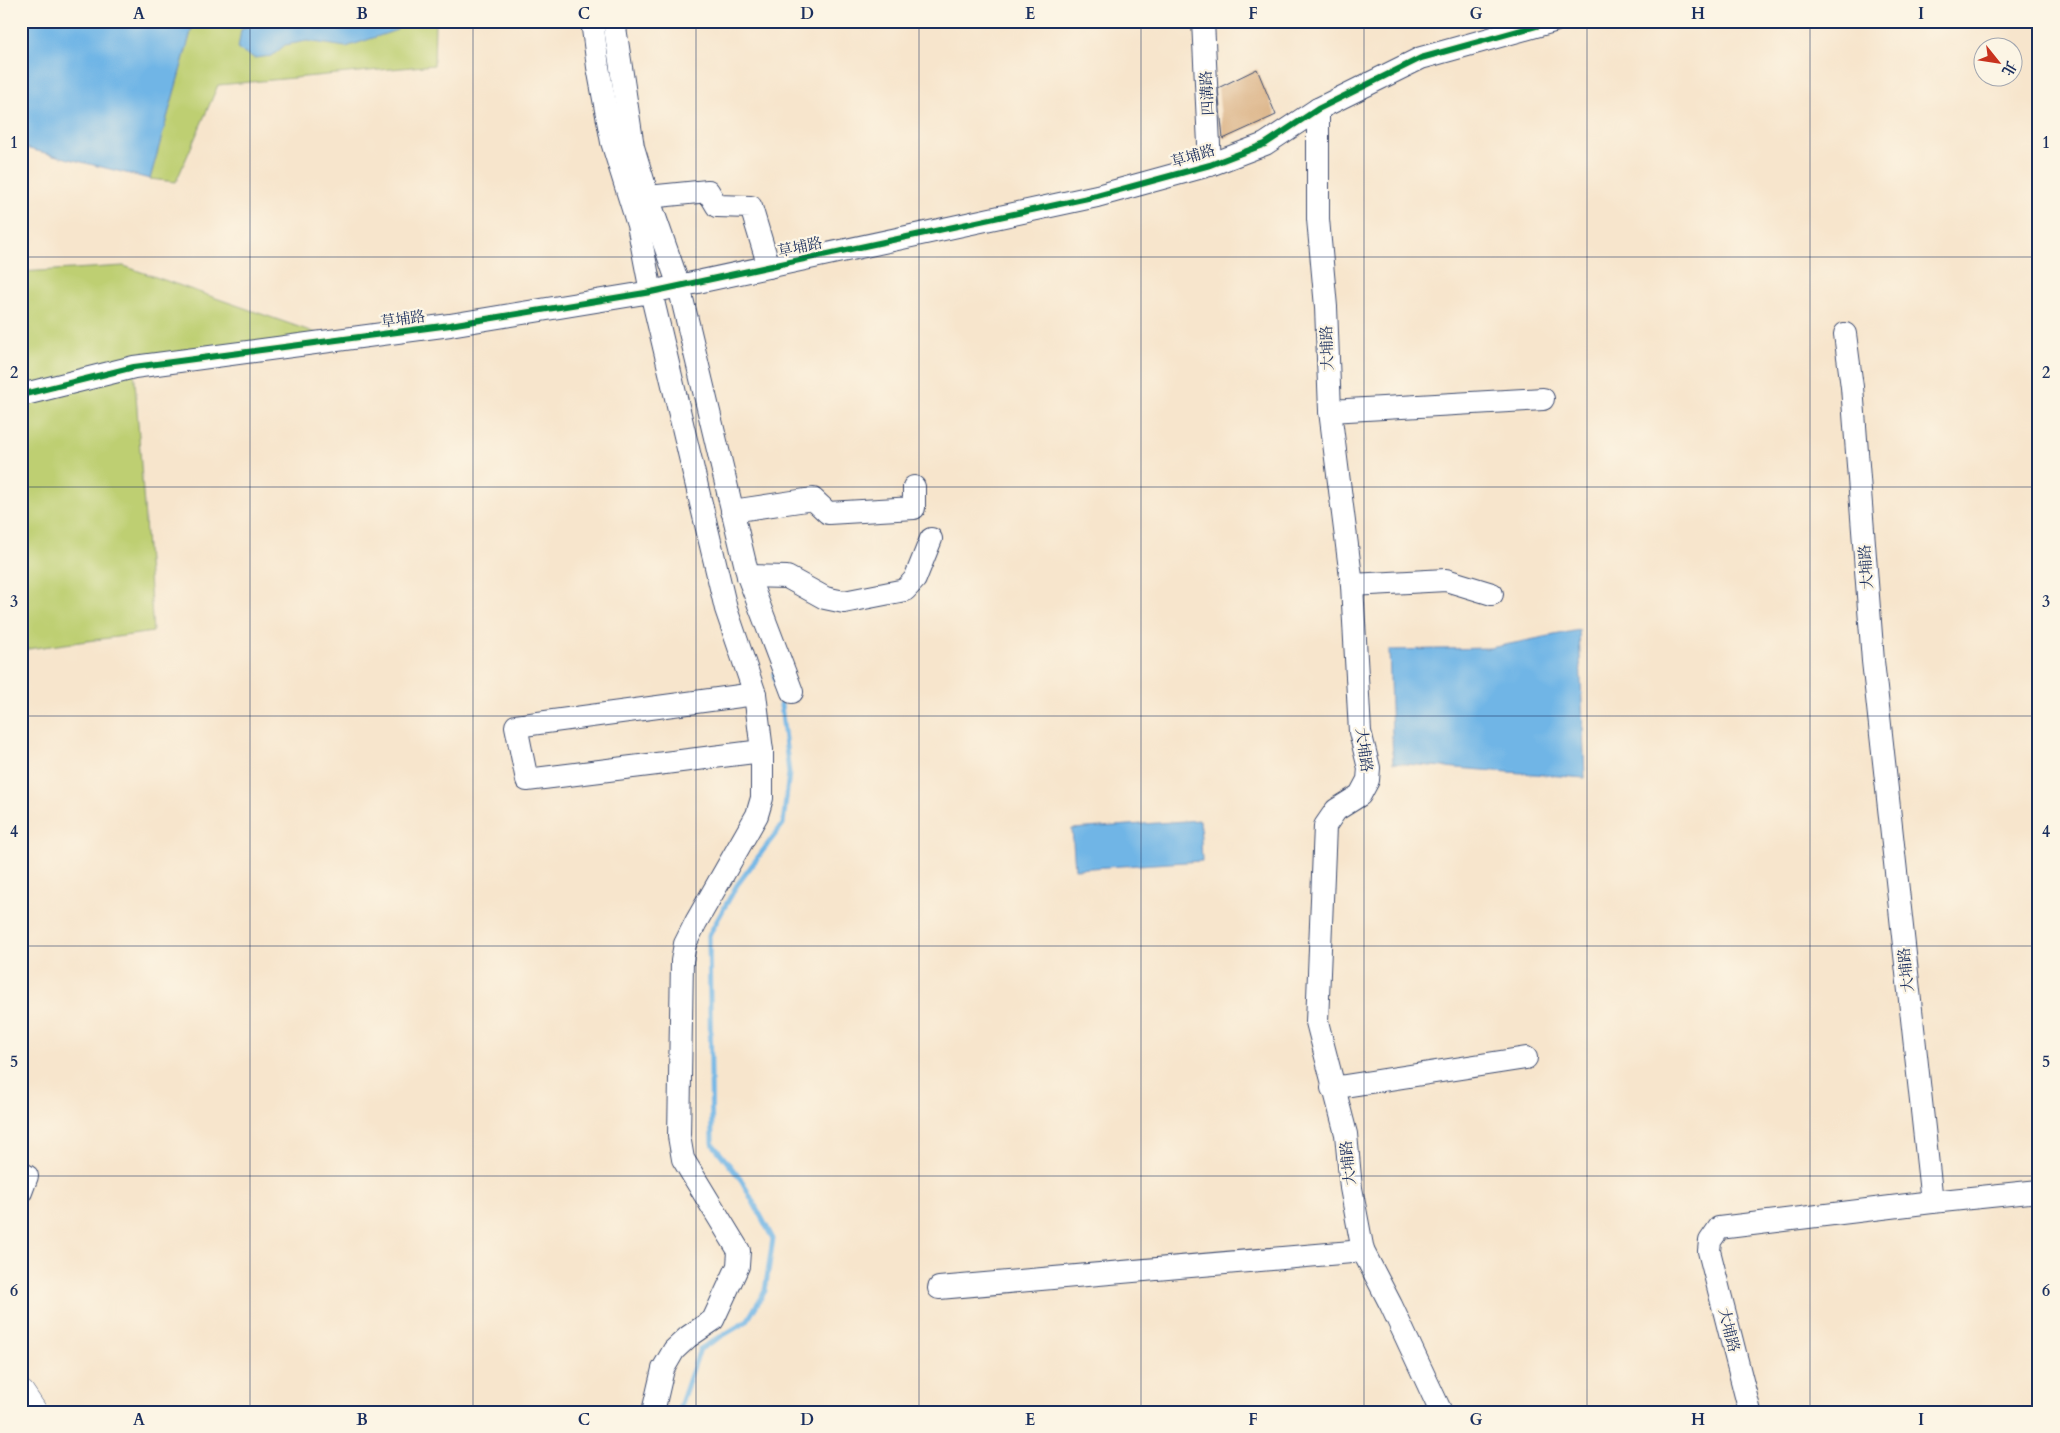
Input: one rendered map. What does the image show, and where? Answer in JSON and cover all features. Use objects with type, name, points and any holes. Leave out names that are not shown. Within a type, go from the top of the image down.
[{"type":"main road","points":[[21,1394],[34,1412]]},
{"type":"street","points":[[592,21],[598,67],[612,142],[638,225],[651,292],[726,609],[755,694],[762,751],[762,798],[757,815],[696,922],[685,944],[682,961],[679,1136],[683,1159],[739,1251],[738,1266],[713,1320],[688,1337],[674,1350],[663,1369],[653,1412]]},
{"type":"street","points":[[614,21],[633,147],[679,286],[748,576],[792,692]]},
{"type":"street","name":"四溝路","points":[[1203,21],[1210,165]]},
{"type":"street","name":"草埔路","points":[[21,395],[134,367],[450,326],[651,292],[1098,196],[1210,165],[1265,144],[1318,109],[1421,58],[1554,21]]},
{"type":"street","name":"大埔路","points":[[1318,109],[1318,219],[1326,307],[1330,411],[1352,584],[1360,732],[1369,768],[1368,780],[1360,795],[1336,810],[1326,826],[1317,1022],[1332,1088],[1346,1134],[1351,1188],[1363,1250],[1441,1412]]},
{"type":"street","points":[[648,197],[708,191],[717,206],[751,207],[769,267]]},
{"type":"street","name":"大埔路","points":[[1750,1412],[1709,1251],[1713,1235],[1719,1228],[1932,1202],[1873,661],[1852,387],[1844,334]]},
{"type":"street","points":[[1330,411],[1543,399]]},
{"type":"street","points":[[732,511],[813,499],[828,514],[914,508],[914,487]]},
{"type":"street","points":[[748,576],[787,576],[825,598],[844,602],[905,590],[915,579],[931,539]]},
{"type":"street","points":[[1352,584],[1446,580],[1492,594]]},
{"type":"street","points":[[755,694],[516,726],[527,780],[762,751]]},
{"type":"street","points":[[1332,1088],[1526,1058]]},
{"type":"street","points":[[21,1174],[27,1176],[21,1192]]},
{"type":"street","points":[[1932,1202],[2039,1190]]},
{"type":"street","points":[[939,1288],[1363,1250]]},
{"type":"green space","points":[[194,21],[435,21],[434,65],[218,85],[176,182],[150,179]]},
{"type":"green space","points":[[124,266],[336,340],[134,367],[153,632],[21,650],[21,272]]},
{"type":"water","points":[[22,21],[194,21],[150,179],[21,147]]},
{"type":"water","points":[[254,21],[398,21],[397,30],[346,47],[307,41],[285,45],[272,56],[254,58],[238,49],[241,30]]},
{"type":"water","points":[[1579,630],[1585,778],[1393,763],[1389,650],[1490,648]]},
{"type":"water","points":[[1200,820],[1202,861],[1075,869],[1072,829]]},
{"type":"building","points":[[1257,69],[1276,115],[1223,139],[1218,88]]},
{"type":"waterway","points":[[678,1412],[700,1349],[747,1321],[765,1291],[773,1239],[742,1181],[712,1143],[709,935],[737,885],[783,824],[789,773],[780,697],[774,674]]},
{"type":"cycle path","points":[[21,395],[134,367],[450,325],[651,292],[1097,196],[1210,165],[1265,144],[1318,109],[1421,58],[1554,21]]}]
